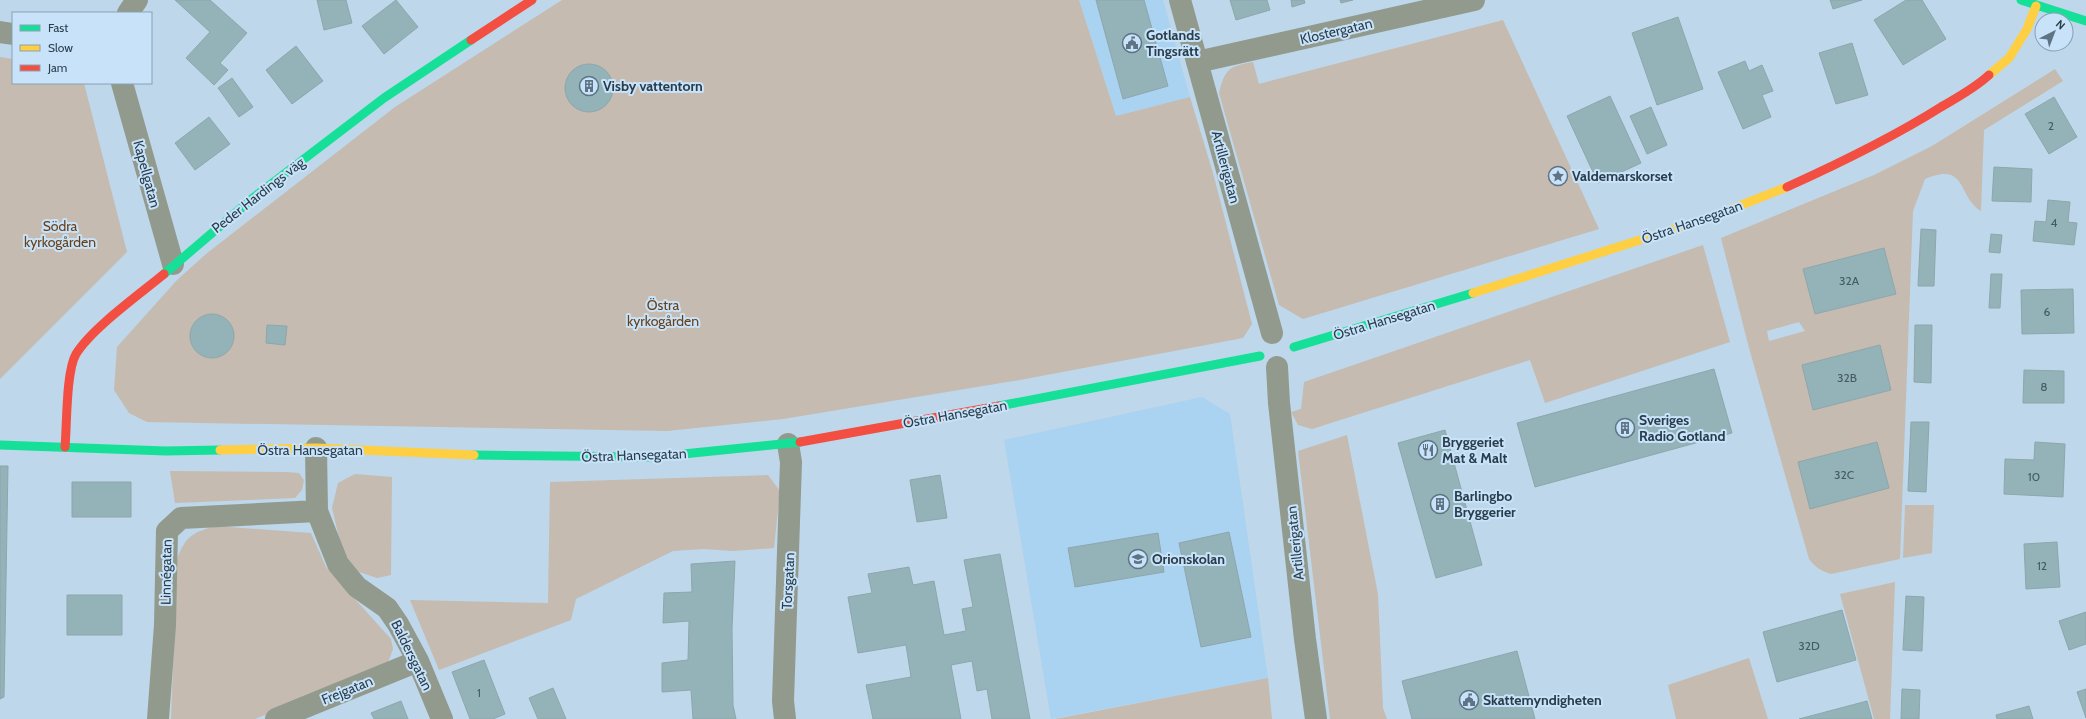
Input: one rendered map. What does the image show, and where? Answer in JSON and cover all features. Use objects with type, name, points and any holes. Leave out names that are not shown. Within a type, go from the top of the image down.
[{"type":"street","points":[[129,12],[137,0]]},
{"type":"street","name":"Peder Hardings väg","points":[[65,447],[70,377],[76,354],[95,332],[173,264],[253,198],[384,98],[532,0]]},
{"type":"street","name":"Artillerigatan","points":[[1180,0],[1272,333]]},
{"type":"street","name":"Klostergatan","points":[[1197,62],[1474,0]]},
{"type":"street","points":[[2021,0],[2086,21]]},
{"type":"street","name":"Östra Hansegatan","points":[[1294,347],[1498,285],[1706,219],[1784,189],[1855,156],[1915,124],[1979,84],[2009,58],[2027,29],[2036,6]]},
{"type":"street","points":[[0,32],[12,34]]},
{"type":"street","name":"Kapellgatan","points":[[122,84],[173,264]]},
{"type":"street","points":[[1279,332],[1286,335],[1294,347],[1290,361],[1284,366],[1269,362],[1259,349],[1265,336],[1279,332]]},
{"type":"street","name":"Artillerigatan","points":[[1269,362],[1279,403],[1304,632],[1316,719]]},
{"type":"street","name":"Östra Hansegatan","points":[[0,446],[166,451],[316,448],[510,456],[654,457],[788,444],[1045,398],[1269,362]]},
{"type":"street","name":"Torsgatan","points":[[785,719],[783,701],[791,462],[788,444]]},
{"type":"street","name":"Baldersgatan","points":[[316,448],[317,511],[338,564],[357,588],[387,608],[398,624],[418,661],[442,719]]},
{"type":"street","name":"Linnégatan","points":[[158,719],[165,625],[167,532],[181,518],[317,511]]},
{"type":"street","name":"Frejgatan","points":[[276,719],[418,661]]},
{"type":"shaded area","points":[[1079,0],[1163,0],[1190,97],[1116,116]]},
{"type":"shaded area","name":"Orionskolan","points":[[1202,397],[1230,414],[1268,678],[1051,719],[1004,440]]},
{"type":"green space","name":"Östra kyrkogården","points":[[562,0],[1079,0],[1116,116],[1190,97],[1213,173],[1252,324],[1243,338],[1020,380],[783,419],[667,431],[147,422],[129,413],[114,390],[117,347],[177,280],[206,254],[395,107]]},
{"type":"green space","name":"Valdemarskorset","points":[[1503,20],[1599,229],[1303,319],[1279,305],[1219,93],[1223,79],[1229,70],[1238,65],[1253,62],[1259,84]]},
{"type":"green space","name":"Södra kyrkogården","points":[[0,57],[12,59],[12,84],[84,84],[127,252],[0,379]]},
{"type":"green space","points":[[2055,69],[2063,81],[1984,130],[1981,211],[1973,205],[1960,183],[1949,174],[1925,179],[1913,211],[1900,559],[1831,574],[1818,568],[1809,559],[1749,348],[1721,238],[1874,175],[1932,146]],"holes":[[[1799,322],[1805,331],[1769,341],[1767,331]]]},
{"type":"green space","points":[[1703,245],[1730,342],[1545,403],[1530,360],[1312,429],[1298,425],[1291,412],[1301,409],[1304,382]]},
{"type":"green space","points":[[1347,435],[1378,594],[1383,708],[1387,719],[1330,719],[1298,451]]},
{"type":"green space","points":[[170,471],[286,472],[299,473],[304,480],[302,490],[295,498],[175,503]]},
{"type":"green space","points":[[355,474],[392,477],[391,575],[377,578],[359,572],[343,554],[332,508],[338,483]]},
{"type":"green space","points":[[768,475],[780,491],[774,548],[733,551],[704,549],[673,551],[576,599],[571,620],[439,670],[410,600],[548,603],[550,482]]},
{"type":"green space","points":[[1905,505],[1934,505],[1932,553],[1903,558]]},
{"type":"green space","points":[[215,526],[311,533],[326,567],[391,639],[393,649],[387,665],[255,719],[171,719],[177,559],[180,551],[191,536],[195,533]]},
{"type":"green space","points":[[1895,582],[1890,719],[1874,719],[1840,594]]},
{"type":"green space","points":[[1749,658],[1768,719],[1676,719],[1668,685]]},
{"type":"green space","points":[[1268,678],[1272,719],[1055,719]]},
{"type":"building","points":[[175,0],[210,0],[247,33],[220,63],[228,70],[214,85],[186,58],[210,32]]},
{"type":"building","points":[[317,0],[346,0],[352,23],[324,30]]},
{"type":"building","points":[[396,0],[418,27],[384,54],[362,26]]},
{"type":"building","name":"Gotlands Tingsrätt","points":[[1096,0],[1144,0],[1168,86],[1123,99]]},
{"type":"building","points":[[1230,0],[1267,0],[1270,10],[1236,20]]},
{"type":"building","points":[[1291,0],[1304,0],[1305,3],[1292,7]]},
{"type":"building","points":[[1340,0],[1353,0],[1341,3]]},
{"type":"building","points":[[1830,0],[1862,0],[1833,9]]},
{"type":"building","points":[[1906,0],[1922,0],[1946,39],[1903,65],[1874,20]]},
{"type":"building","points":[[1678,17],[1703,89],[1657,105],[1632,33]]},
{"type":"building","points":[[1852,43],[1868,95],[1836,104],[1819,53]]},
{"type":"building","points":[[296,46],[323,81],[292,104],[266,70]]},
{"type":"building","points":[[1745,61],[1749,71],[1762,65],[1773,91],[1762,95],[1771,117],[1743,129],[1718,72]]},
{"type":"building","name":"Visby vattentorn","points":[[589,64],[598,66],[606,71],[611,79],[613,88],[611,97],[606,105],[598,110],[589,112],[580,110],[572,105],[567,97],[565,88],[567,79],[572,71],[580,66]]},
{"type":"building","points":[[232,78],[253,107],[239,117],[218,88]]},
{"type":"building","points":[[1610,96],[1641,163],[1598,183],[1567,116]]},
{"type":"building","points":[[2054,97],[2077,137],[2049,154],[2025,114]]},
{"type":"building","points":[[1651,107],[1667,145],[1647,154],[1630,116]]},
{"type":"building","points":[[209,117],[230,144],[195,170],[175,143]]},
{"type":"building","points":[[1994,167],[2032,169],[2031,202],[1992,201]]},
{"type":"building","points":[[2048,200],[2070,202],[2068,222],[2077,223],[2074,245],[2033,241],[2035,221],[2046,222]]},
{"type":"building","points":[[1921,229],[1936,230],[1934,286],[1918,286]]},
{"type":"building","points":[[1991,234],[2002,235],[2000,253],[1989,252]]},
{"type":"building","points":[[1884,248],[1896,294],[1815,314],[1803,269]]},
{"type":"building","points":[[1991,274],[2002,274],[2000,308],[1989,308]]},
{"type":"building","points":[[2073,289],[2074,333],[2022,334],[2021,290]]},
{"type":"building","points":[[216,314],[228,320],[233,328],[233,344],[228,352],[220,357],[208,358],[196,352],[191,344],[190,332],[196,320],[204,315]]},
{"type":"building","points":[[267,325],[287,326],[285,345],[266,343]]},
{"type":"building","points":[[1915,325],[1932,325],[1931,383],[1914,382]]},
{"type":"building","points":[[1880,345],[1891,390],[1813,410],[1802,365]]},
{"type":"building","name":"Sveriges Radio Gotland","points":[[1714,369],[1732,433],[1535,487],[1517,423]]},
{"type":"building","points":[[2024,370],[2064,371],[2064,403],[2023,403]]},
{"type":"building","points":[[1911,422],[1929,422],[1926,492],[1908,491]]},
{"type":"building","name":"Barlingbo Bryggerier","points":[[1445,430],[1482,565],[1436,578],[1398,443]]},
{"type":"building","points":[[1877,442],[1889,488],[1810,509],[1798,462]]},
{"type":"building","points":[[2035,442],[2065,444],[2063,497],[2004,494],[2005,459],[2034,460]]},
{"type":"building","points":[[0,466],[8,466],[4,697],[0,699]]},
{"type":"building","points":[[940,475],[947,518],[917,522],[910,480]]},
{"type":"building","points":[[72,482],[131,482],[131,517],[72,517]]},
{"type":"building","points":[[1229,532],[1251,637],[1201,647],[1179,543]]},
{"type":"building","points":[[1158,533],[1164,572],[1075,587],[1068,548]]},
{"type":"building","points":[[2057,542],[2060,587],[2026,589],[2024,544]]},
{"type":"building","points":[[1000,554],[1030,719],[992,719],[987,689],[977,691],[972,661],[951,665],[961,719],[873,719],[866,685],[911,677],[906,645],[858,653],[848,597],[872,593],[868,574],[909,567],[913,585],[934,581],[944,635],[966,631],[962,609],[973,607],[964,560]]},
{"type":"building","points":[[735,561],[732,628],[733,705],[736,719],[693,719],[691,690],[662,692],[662,663],[688,660],[689,621],[663,623],[664,593],[692,592],[691,564]]},
{"type":"building","points":[[67,595],[122,595],[122,635],[67,635]]},
{"type":"building","points":[[1906,596],[1924,597],[1922,651],[1903,650]]},
{"type":"building","points":[[1842,610],[1856,660],[1777,682],[1763,632]]},
{"type":"building","points":[[2086,612],[2086,644],[2069,650],[2059,621]]},
{"type":"building","name":"Skattemyndigheten","points":[[1517,651],[1535,719],[1412,719],[1402,681]]},
{"type":"building","points":[[484,660],[505,714],[493,719],[470,719],[452,672]]},
{"type":"building","points":[[553,688],[566,719],[538,719],[529,698]]},
{"type":"building","points":[[1902,689],[1920,690],[1919,719],[1901,719]]},
{"type":"building","points":[[2086,689],[2086,718],[2077,692]]},
{"type":"building","points":[[401,701],[408,719],[374,719],[371,713]]},
{"type":"building","points":[[1867,701],[1872,719],[1799,719]]},
{"type":"building","points":[[2029,706],[2033,719],[1997,719],[1996,715]]},
{"type":"traffic: fast","points":[[2021,0],[2086,21]]},
{"type":"traffic: fast","points":[[164,274],[253,198],[384,98],[471,40]]},
{"type":"traffic: fast","points":[[1294,347],[1473,293]]},
{"type":"traffic: fast","points":[[999,406],[1260,356]]},
{"type":"traffic: fast","points":[[474,455],[654,457],[800,442]]},
{"type":"traffic: fast","points":[[0,445],[166,451],[220,450]]},
{"type":"traffic: slow","points":[[1989,75],[2009,58],[2027,29],[2036,6]]},
{"type":"traffic: slow","points":[[1473,293],[1706,219],[1787,187]]},
{"type":"traffic: slow","points":[[220,450],[316,448],[474,455]]},
{"type":"traffic: jam","points":[[471,40],[532,0]]},
{"type":"traffic: jam","points":[[1787,187],[1885,140],[1966,92],[1989,75]]},
{"type":"traffic: jam","points":[[65,447],[70,373],[76,354],[93,333],[164,274]]},
{"type":"traffic: jam","points":[[800,442],[999,406]]},
{"type":"place","name":"Gotlands Tingsrätt","points":[[1132,43]]},
{"type":"place","name":"Visby vattentorn","points":[[589,86]]},
{"type":"place","name":"Valdemarskorset","points":[[1558,176]]},
{"type":"place","name":"Sveriges Radio Gotland","points":[[1625,428]]},
{"type":"place","name":"Bryggeriet Mat & Malt","points":[[1428,450]]},
{"type":"place","name":"Barlingbo Bryggerier","points":[[1440,504]]},
{"type":"place","name":"Orionskolan","points":[[1138,559]]},
{"type":"place","name":"Skattemyndigheten","points":[[1469,700]]}]
